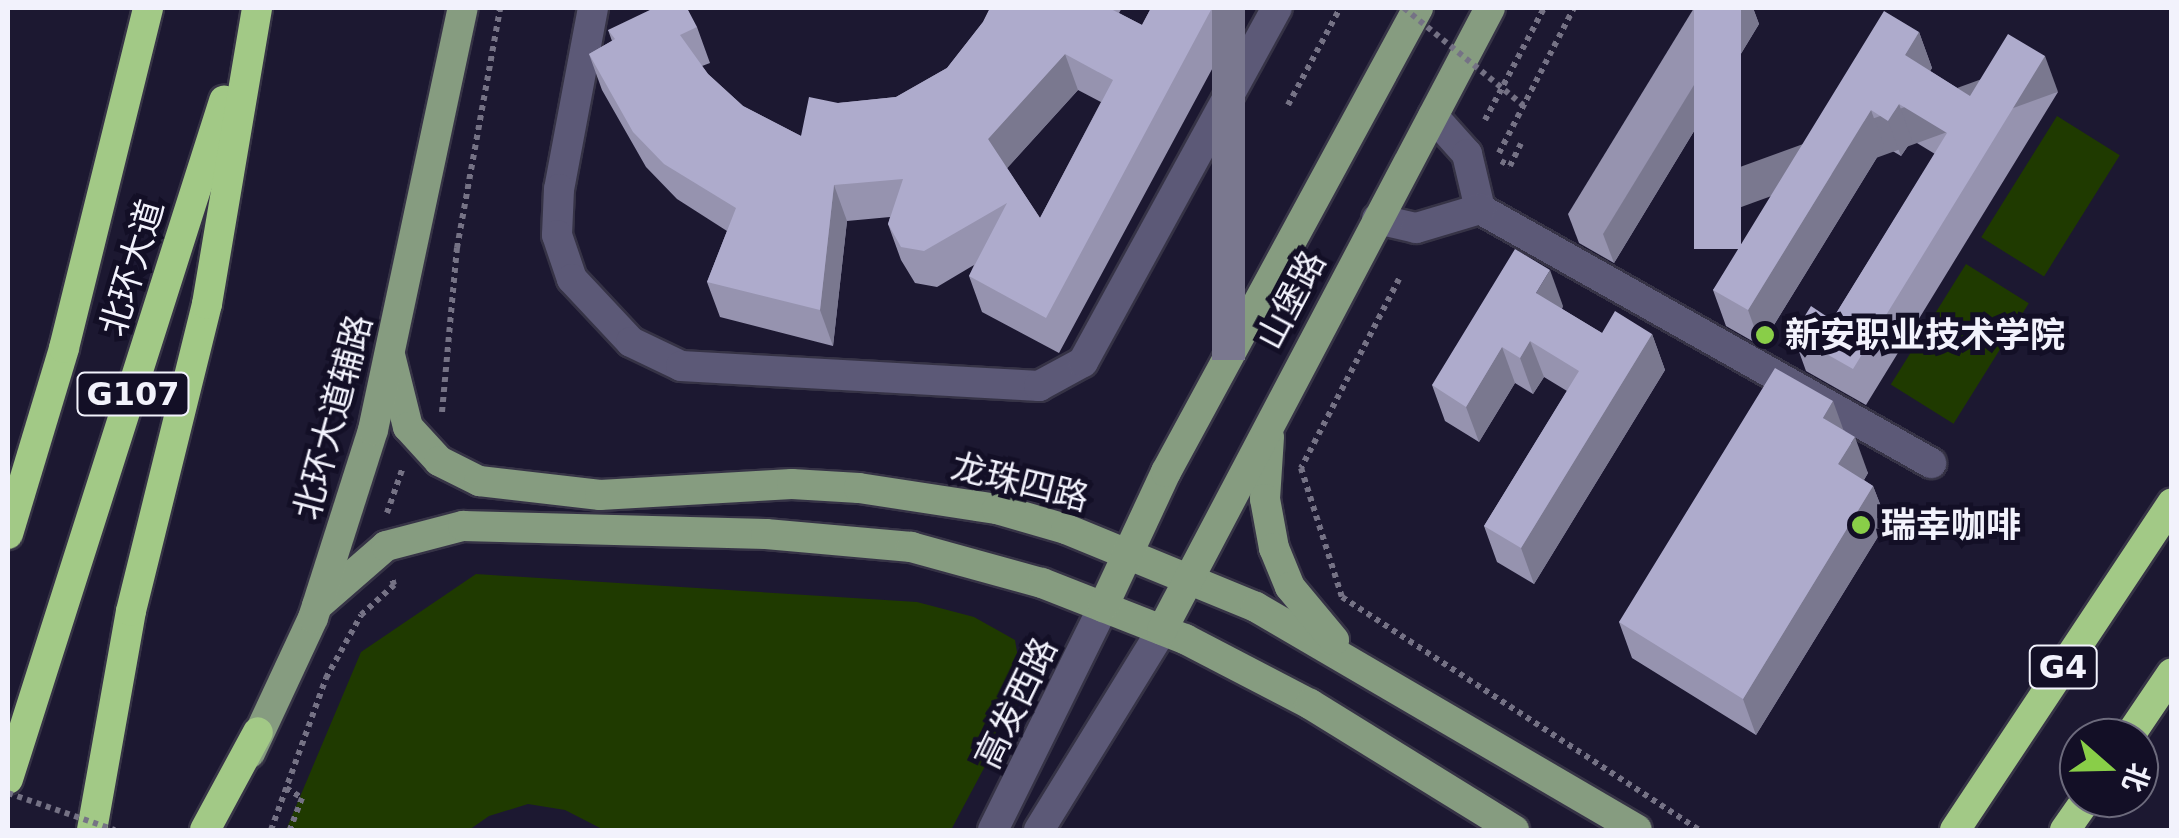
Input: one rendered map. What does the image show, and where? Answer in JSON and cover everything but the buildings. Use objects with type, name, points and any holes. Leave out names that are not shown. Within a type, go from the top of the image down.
[{"type":"highway","name":"北环大道","points":[[8,534],[69,330],[148,8]]},
{"type":"highway","name":"北环大道","points":[[8,779],[255,8]]},
{"type":"highway","points":[[92,830],[131,612],[207,304],[255,8]]},
{"type":"highway","name":"G4","points":[[1955,830],[2172,503]]},
{"type":"highway","name":"G4","points":[[2142,718],[2172,673]]},
{"type":"highway","points":[[205,830],[258,732]]},
{"type":"main road","name":"北环大道辅路","points":[[221,830],[258,732],[316,606],[390,354],[463,8]]},
{"type":"main road","name":"山堡路","points":[[1103,606],[1128,552],[1418,8]]},
{"type":"main road","name":"山堡路","points":[[1162,630],[1275,409],[1490,8]]},
{"type":"main road","name":"龙珠四路","points":[[390,354],[408,427],[440,461],[479,481],[600,496],[792,484],[859,488],[997,509],[1128,552],[1256,607],[1637,830]]},
{"type":"main road","points":[[1275,409],[1264,498],[1274,548],[1290,587],[1315,622],[1370,672]]},
{"type":"main road","points":[[316,606],[386,546],[432,531],[496,523],[869,540],[956,558],[1103,606],[1162,630],[1310,704],[1514,830]]},
{"type":"street","points":[[593,8],[558,189],[557,235],[572,279],[631,342],[680,366],[1038,386],[1083,362],[1276,8]]},
{"type":"street","points":[[1432,116],[1467,154],[1480,209]]},
{"type":"street","points":[[1377,219],[1416,228],[1480,209],[1931,464]]},
{"type":"street","name":"高发西路","points":[[993,830],[1103,606]]},
{"type":"street","points":[[1039,830],[1162,630]]},
{"type":"path","points":[[442,412],[457,248],[500,8]]},
{"type":"path","points":[[1288,105],[1340,8]]},
{"type":"path","points":[[1404,8],[1523,105]]},
{"type":"path","points":[[1485,120],[1544,8]]},
{"type":"path","points":[[1521,143],[1510,166],[1496,158],[1574,8]]},
{"type":"path","points":[[1400,279],[1301,468],[1342,597],[1699,830]]},
{"type":"path","points":[[387,513],[403,466]]},
{"type":"path","points":[[270,830],[326,678],[361,615],[394,586],[390,572]]},
{"type":"path","points":[[286,788],[302,798],[290,830]]},
{"type":"path","points":[[8,794],[115,830]]},
{"type":"green space","points":[[2057,116],[2120,155],[2044,276],[1981,237]]},
{"type":"green space","points":[[1966,264],[2029,303],[1954,424],[1891,384]]},
{"type":"green space","points":[[476,574],[917,602],[974,617],[1015,640],[1024,693],[951,830],[604,830],[565,810],[528,804],[489,816],[469,830],[286,830],[361,652]]},
{"type":"place","name":"新安职业技术学院","points":[[1765,335]]},
{"type":"place","name":"瑞幸咖啡","points":[[1861,525]]}]
